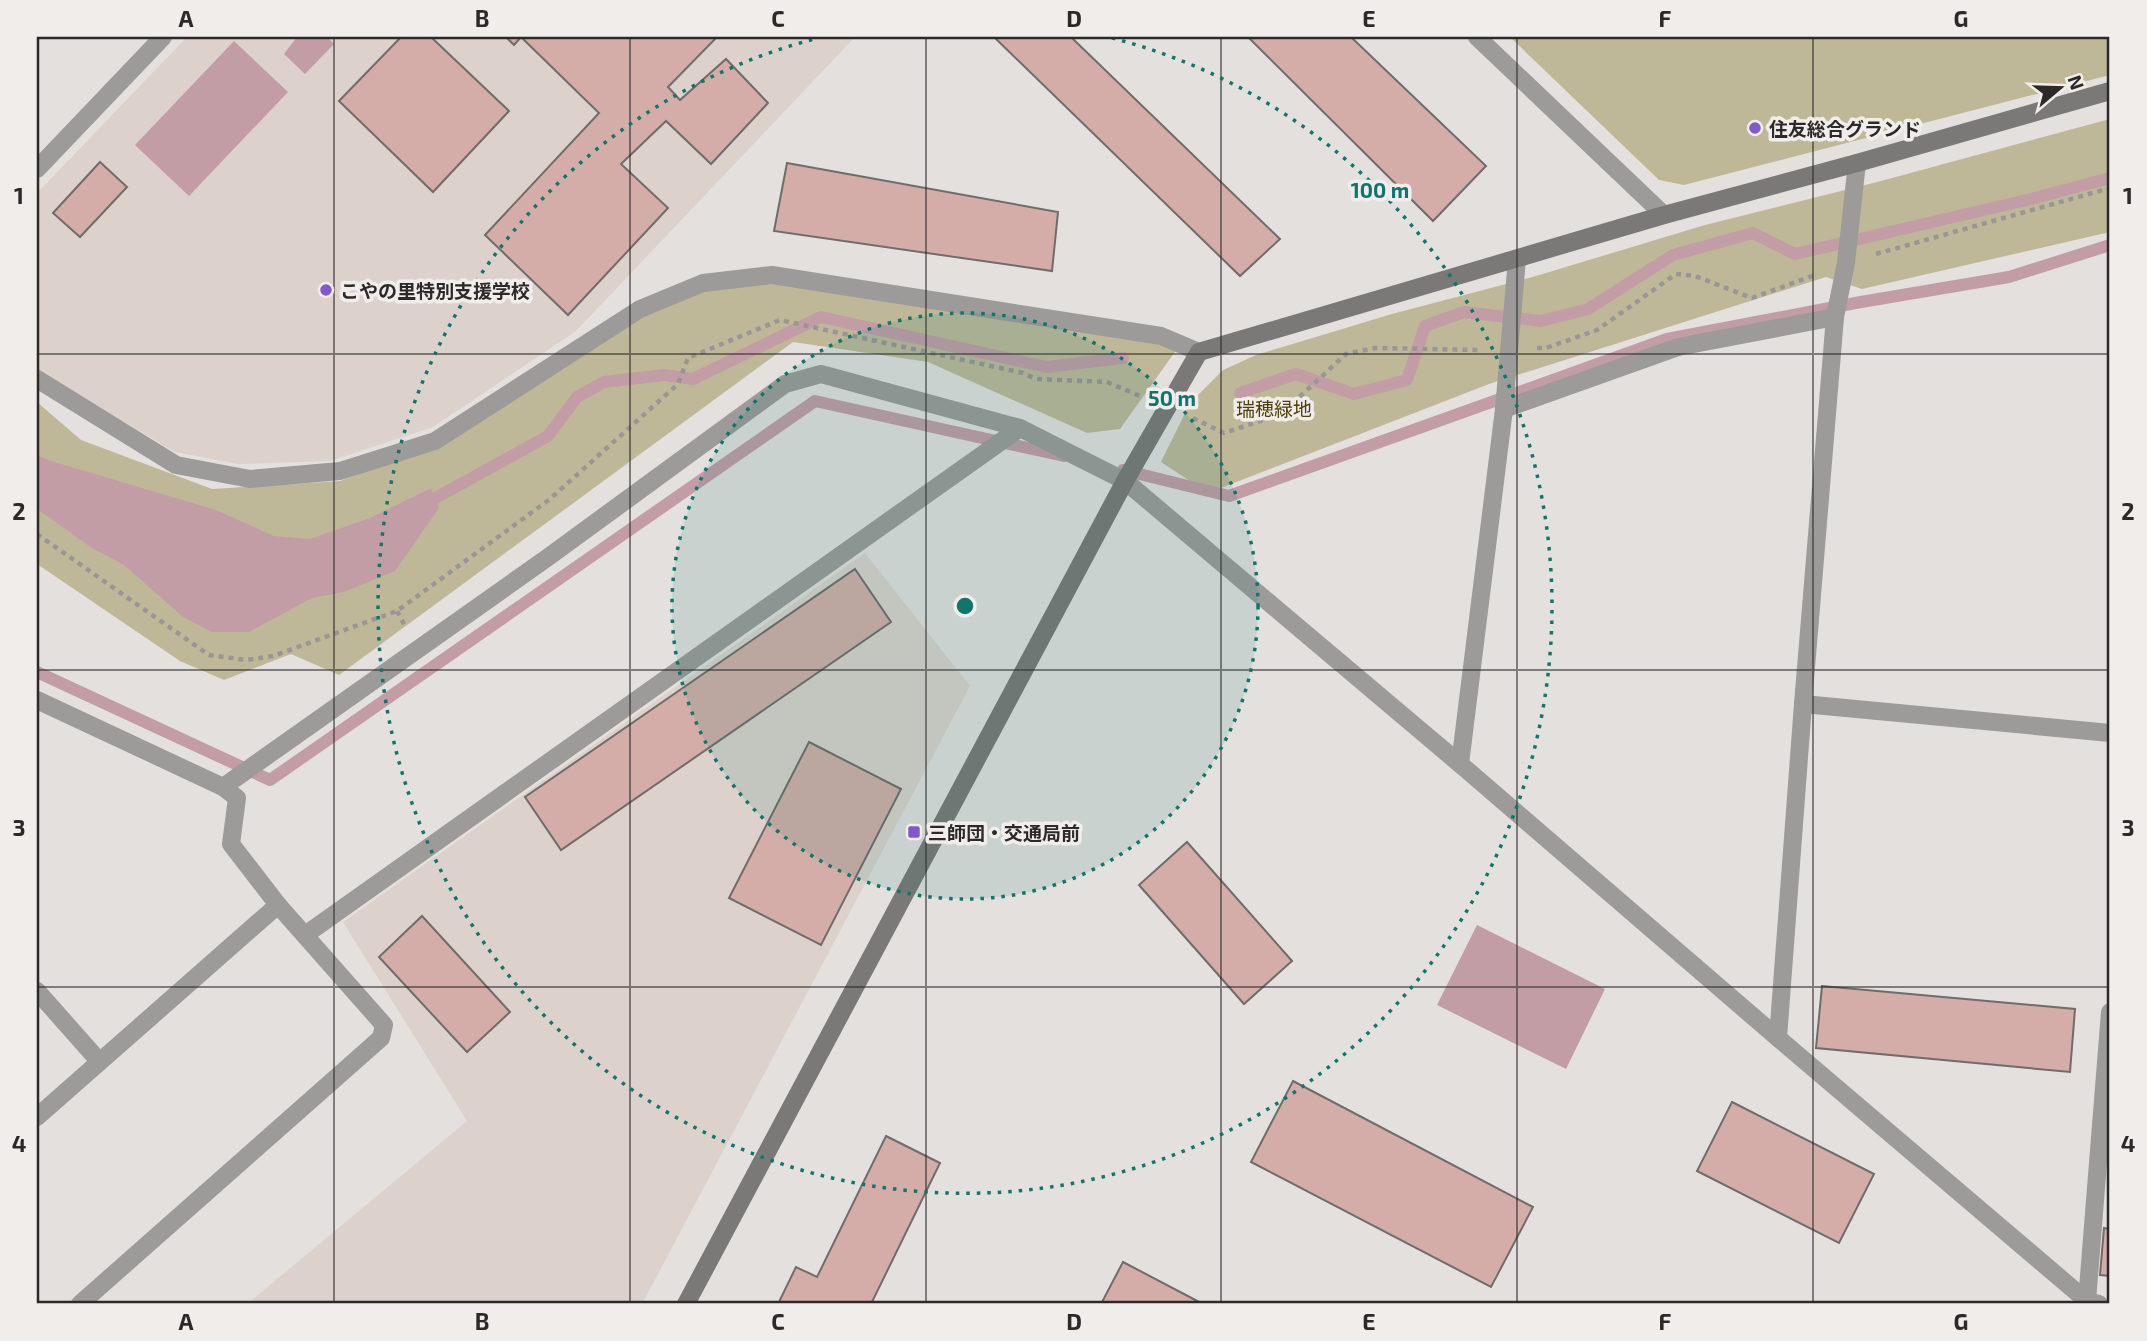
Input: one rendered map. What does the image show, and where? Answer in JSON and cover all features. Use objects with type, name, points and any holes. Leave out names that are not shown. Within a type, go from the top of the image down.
[{"type":"street","points":[[37,169],[163,37]]},
{"type":"street","points":[[1477,37],[1664,215]]},
{"type":"street","points":[[37,379],[176,465],[250,480],[340,471],[435,440],[640,309],[703,282],[772,275],[1161,336],[1199,352],[1664,215],[2110,91]]},
{"type":"street","points":[[1778,1038],[1835,317],[1846,263],[1857,163]]},
{"type":"street","points":[[1461,764],[1504,409],[1517,259]]},
{"type":"street","points":[[1504,409],[1678,347],[1835,317]]},
{"type":"street","points":[[686,1304],[1125,481],[1199,352]]},
{"type":"street","points":[[223,787],[547,558],[785,384],[821,374],[1020,428],[1125,481],[2093,1303]]},
{"type":"street","points":[[305,935],[1020,428]]},
{"type":"street","points":[[37,700],[223,787],[237,798],[231,844],[278,905],[384,1025],[381,1038],[80,1304]]},
{"type":"street","points":[[1803,704],[2110,733]]},
{"type":"street","points":[[37,1117],[278,905]]},
{"type":"street","points":[[37,991],[99,1061]]},
{"type":"street","points":[[2093,1303],[2110,1012]]},
{"type":"path","points":[[1525,350],[1546,348],[1597,330],[1676,274],[1695,276],[1752,298],[1846,263],[2110,188]]},
{"type":"path","points":[[37,534],[209,655],[246,660],[273,656],[397,611],[550,499],[678,384],[688,358],[780,320],[1023,373],[1036,379],[1107,382],[1224,433],[1281,414],[1346,355],[1374,348],[1486,350]]},
{"type":"shaded area","name":"こやの里特別支援学校","points":[[187,37],[855,37],[576,331],[433,427],[330,461],[238,464],[175,452],[37,370],[37,193]]},
{"type":"shaded area","points":[[297,37],[327,37],[334,44],[305,74],[284,54]]},
{"type":"shaded area","points":[[234,41],[288,92],[189,196],[135,145]]},
{"type":"shaded area","points":[[37,455],[216,510],[274,536],[310,539],[370,518],[431,488],[439,508],[395,571],[344,592],[312,598],[249,632],[212,632],[183,617],[124,565],[92,548],[37,509]]},
{"type":"shaded area","points":[[865,553],[970,686],[642,1304],[247,1304],[467,1121],[343,922]]},
{"type":"shaded area","points":[[1477,925],[1605,989],[1566,1069],[1437,1005]]},
{"type":"green space","name":"住友総合グランド","points":[[1510,37],[2110,37],[2110,75],[1684,185],[1659,180]]},
{"type":"green space","name":"瑞穂緑地","points":[[2110,119],[2110,232],[1862,289],[1826,277],[1489,384],[1208,493],[1161,462],[1190,403],[1223,370],[1256,355],[1705,225]]},
{"type":"green space","points":[[774,280],[1163,343],[1177,349],[1120,429],[1087,433],[928,362],[793,342],[339,675],[291,654],[224,680],[180,661],[37,564],[37,402],[81,440],[212,489],[340,481],[445,442],[643,316],[702,288]]},
{"type":"building","points":[[401,37],[431,37],[509,111],[433,192],[339,101]]},
{"type":"building","points":[[506,37],[521,37],[514,45]]},
{"type":"building","points":[[521,37],[717,37],[668,87],[680,100],[726,59],[768,103],[711,164],[666,121],[621,164],[668,208],[568,315],[485,235],[599,113]]},
{"type":"building","points":[[994,37],[1071,37],[1280,239],[1240,276]]},
{"type":"building","points":[[1248,37],[1351,37],[1486,166],[1433,221]]},
{"type":"building","points":[[100,162],[127,187],[80,237],[53,213]]},
{"type":"building","points":[[787,163],[1058,212],[1052,271],[774,231]]},
{"type":"building","points":[[855,569],[891,622],[561,850],[525,797]]},
{"type":"building","points":[[809,742],[901,789],[821,945],[729,898]]},
{"type":"building","points":[[1187,842],[1292,961],[1244,1004],[1139,885]]},
{"type":"building","points":[[422,916],[510,1012],[467,1052],[379,957]]},
{"type":"building","points":[[1822,986],[2075,1009],[2070,1072],[1816,1048]]},
{"type":"building","points":[[1293,1081],[1533,1207],[1491,1287],[1251,1162]]},
{"type":"building","points":[[1732,1102],[1874,1174],[1839,1243],[1697,1171]]},
{"type":"building","points":[[886,1136],[940,1163],[871,1304],[778,1304],[796,1267],[817,1277]]},
{"type":"building","points":[[2104,1228],[2110,1229],[2110,1276],[2100,1275]]},
{"type":"building","points":[[1123,1262],[1203,1304],[1101,1304]]},
{"type":"waterway","points":[[1240,393],[1296,374],[1354,394],[1407,380],[1425,326],[1464,312],[1541,321],[1588,309],[1673,255],[1753,233],[1795,254],[2110,178]]},
{"type":"waterway","points":[[1123,470],[1229,496],[1667,339],[2009,277],[2110,245]]},
{"type":"waterway","points":[[421,506],[548,436],[577,397],[604,382],[664,375],[693,379],[821,317],[1047,367],[1123,358]]},
{"type":"waterway","points":[[37,672],[270,780],[815,401],[1064,456]]},
{"type":"place","name":"住友総合グランド","points":[[1755,128]]},
{"type":"place","name":"こやの里特別支援学校","points":[[326,290]]},
{"type":"place","name":"三師団・交通局前","points":[[914,832]]}]
